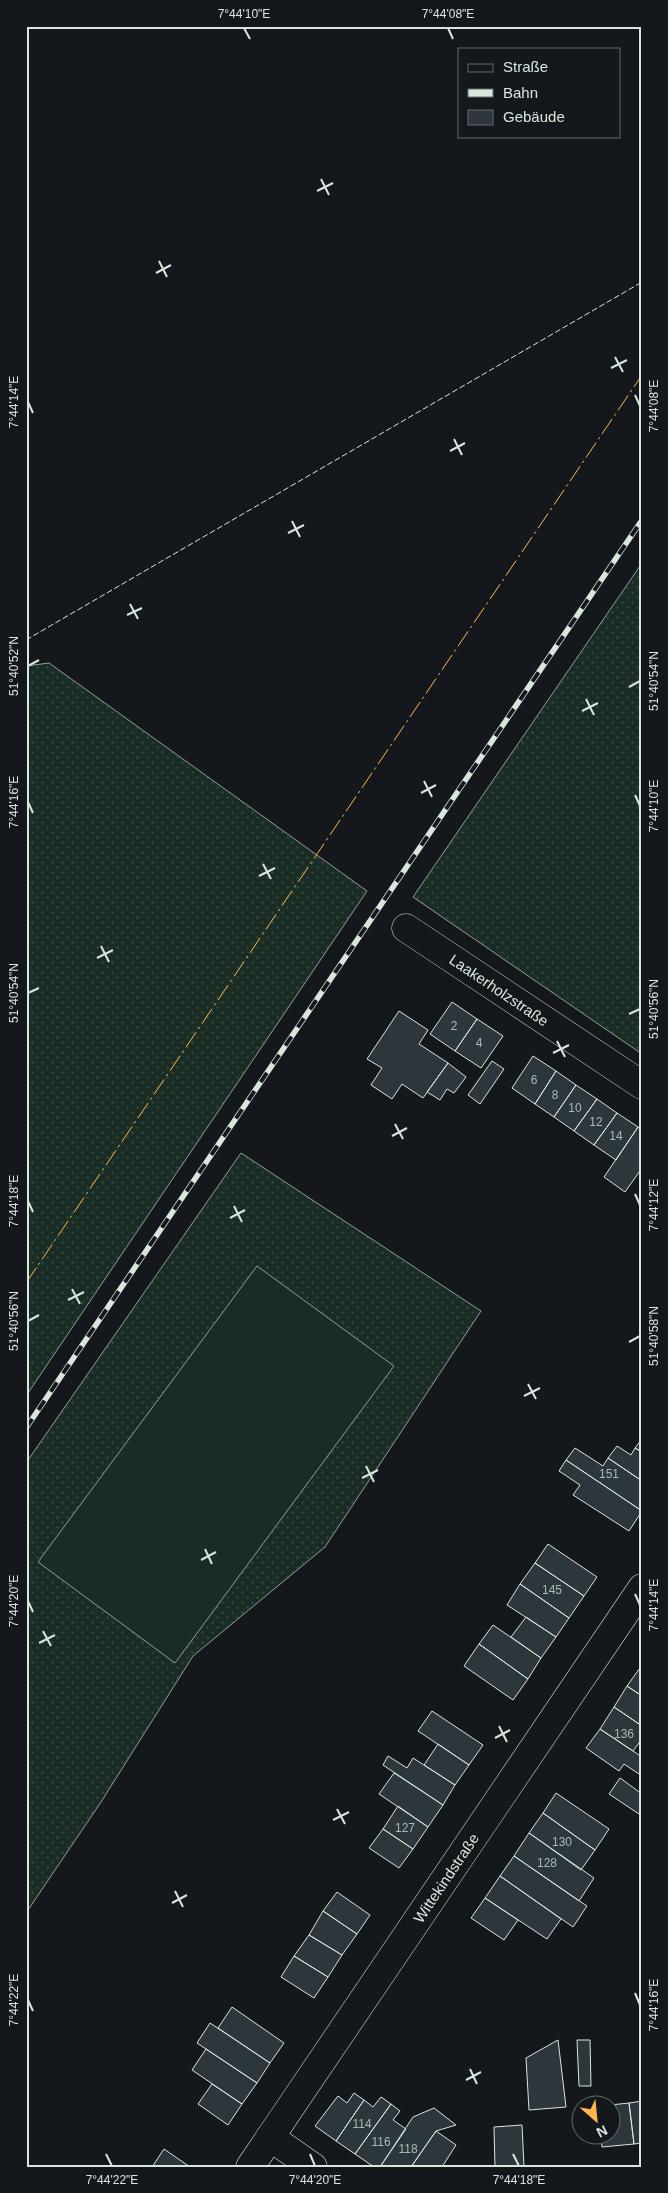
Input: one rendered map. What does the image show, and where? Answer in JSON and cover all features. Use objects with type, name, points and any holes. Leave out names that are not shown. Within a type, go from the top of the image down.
[{"type":"main road","name":"Laakerholzstraße","points":[[406,928],[642,1085]]},
{"type":"main road","name":"Wittekindstraße","points":[[250,2167],[642,1588]]},
{"type":"main road","points":[[270,2137],[313,2167]]},
{"type":"green space","points":[[642,563],[642,1054],[413,897]]},
{"type":"green space","points":[[49,663],[367,891],[26,1396],[26,666]]},
{"type":"green space","points":[[241,1153],[481,1311],[325,1547],[193,1656],[101,1802],[26,1913],[26,1463]]},
{"type":"green space","points":[[257,1266],[394,1366],[175,1663],[38,1562]]},
{"type":"building","points":[[452,1002],[477,1019],[455,1051],[430,1034]]},
{"type":"building","points":[[399,1011],[428,1030],[419,1044],[448,1063],[423,1098],[402,1084],[392,1099],[371,1085],[382,1068],[367,1059]]},
{"type":"building","points":[[477,1019],[503,1036],[481,1068],[455,1051]]},
{"type":"building","points":[[533,1056],[556,1071],[535,1104],[512,1088]]},
{"type":"building","points":[[492,1061],[504,1069],[480,1104],[468,1095]]},
{"type":"building","points":[[448,1063],[466,1077],[454,1093],[447,1089],[440,1100],[427,1092]]},
{"type":"building","points":[[556,1071],[576,1085],[554,1117],[535,1104]]},
{"type":"building","points":[[576,1085],[597,1099],[574,1131],[554,1117]]},
{"type":"building","points":[[597,1099],[617,1113],[594,1145],[574,1131]]},
{"type":"building","points":[[617,1113],[638,1127],[616,1160],[594,1145]]},
{"type":"building","points":[[638,1127],[642,1129],[642,1168],[625,1192],[604,1177]]},
{"type":"building","points":[[642,1439],[642,1452],[635,1448]]},
{"type":"building","points":[[617,1446],[631,1455],[635,1448],[642,1452],[642,1481],[608,1458]]},
{"type":"building","points":[[575,1448],[603,1466],[608,1458],[642,1481],[642,1511],[566,1460]]},
{"type":"building","points":[[566,1460],[642,1511],[629,1531],[573,1495],[580,1485],[559,1471]]},
{"type":"building","points":[[548,1544],[597,1577],[584,1596],[535,1563]]},
{"type":"building","points":[[535,1563],[584,1596],[569,1618],[520,1584]]},
{"type":"building","points":[[520,1584],[569,1618],[556,1637],[507,1605]]},
{"type":"building","points":[[526,1617],[556,1637],[541,1658],[511,1637]]},
{"type":"building","points":[[493,1625],[541,1658],[528,1679],[479,1644]]},
{"type":"building","points":[[479,1644],[528,1679],[513,1700],[464,1666]]},
{"type":"building","points":[[642,1665],[642,1696],[627,1686]]},
{"type":"building","points":[[627,1686],[642,1696],[642,1726],[614,1707]]},
{"type":"building","points":[[614,1707],[642,1726],[642,1739],[633,1751],[600,1729]]},
{"type":"building","points":[[432,1711],[483,1745],[469,1765],[418,1731]]},
{"type":"building","points":[[600,1729],[642,1757],[642,1776],[624,1764],[619,1771],[586,1748]]},
{"type":"building","points":[[438,1744],[469,1765],[455,1785],[424,1765]]},
{"type":"building","points":[[388,1756],[407,1768],[413,1758],[455,1785],[443,1805],[383,1765]]},
{"type":"building","points":[[394,1773],[443,1805],[428,1827],[379,1794]]},
{"type":"building","points":[[620,1778],[642,1794],[642,1816],[609,1794]]},
{"type":"building","points":[[556,1793],[609,1829],[595,1850],[543,1813]]},
{"type":"building","points":[[398,1806],[428,1827],[413,1849],[383,1829]]},
{"type":"building","points":[[543,1813],[595,1850],[581,1870],[529,1833]]},
{"type":"building","points":[[383,1829],[413,1849],[399,1868],[369,1848]]},
{"type":"building","points":[[529,1833],[594,1878],[579,1901],[514,1856]]},
{"type":"building","points":[[514,1856],[587,1906],[573,1927],[500,1876]]},
{"type":"building","points":[[500,1876],[561,1919],[547,1939],[485,1898]]},
{"type":"building","points":[[337,1892],[370,1915],[357,1934],[323,1911]]},
{"type":"building","points":[[485,1898],[518,1920],[504,1940],[471,1918]]},
{"type":"building","points":[[323,1911],[357,1934],[342,1955],[309,1935]]},
{"type":"building","points":[[309,1935],[342,1955],[328,1977],[294,1956]]},
{"type":"building","points":[[294,1956],[328,1977],[314,1998],[281,1977]]},
{"type":"building","points":[[232,2007],[284,2043],[270,2063],[218,2028]]},
{"type":"building","points":[[210,2023],[270,2063],[257,2083],[197,2043]]},
{"type":"building","points":[[558,2040],[566,2107],[529,2110],[526,2058]]},
{"type":"building","points":[[577,2040],[590,2040],[591,2086],[579,2086]]},
{"type":"building","points":[[206,2049],[257,2083],[242,2104],[192,2070]]},
{"type":"building","points":[[212,2084],[242,2104],[228,2125],[198,2104]]},
{"type":"building","points":[[354,2093],[364,2100],[336,2141],[315,2126],[338,2096],[347,2103]]},
{"type":"building","points":[[381,2097],[391,2104],[355,2154],[336,2141],[364,2100],[373,2107]]},
{"type":"building","points":[[642,2101],[642,2143],[634,2144],[629,2103]]},
{"type":"building","points":[[629,2103],[634,2144],[620,2145],[620,2104]]},
{"type":"building","points":[[391,2104],[400,2111],[393,2120],[406,2129],[380,2167],[374,2167],[355,2154]]},
{"type":"building","points":[[434,2108],[456,2125],[436,2131],[411,2167],[380,2167],[413,2117]]},
{"type":"building","points":[[522,2125],[524,2167],[495,2167],[494,2127]]},
{"type":"building","points":[[436,2131],[456,2145],[442,2167],[411,2167]]},
{"type":"building","points":[[164,2149],[190,2167],[152,2167]]},
{"type":"railway","points":[[26,1428],[642,520]]},
{"type":"fence","points":[[26,640],[642,282]]},
{"type":"power","points":[[26,1283],[642,375]]}]
